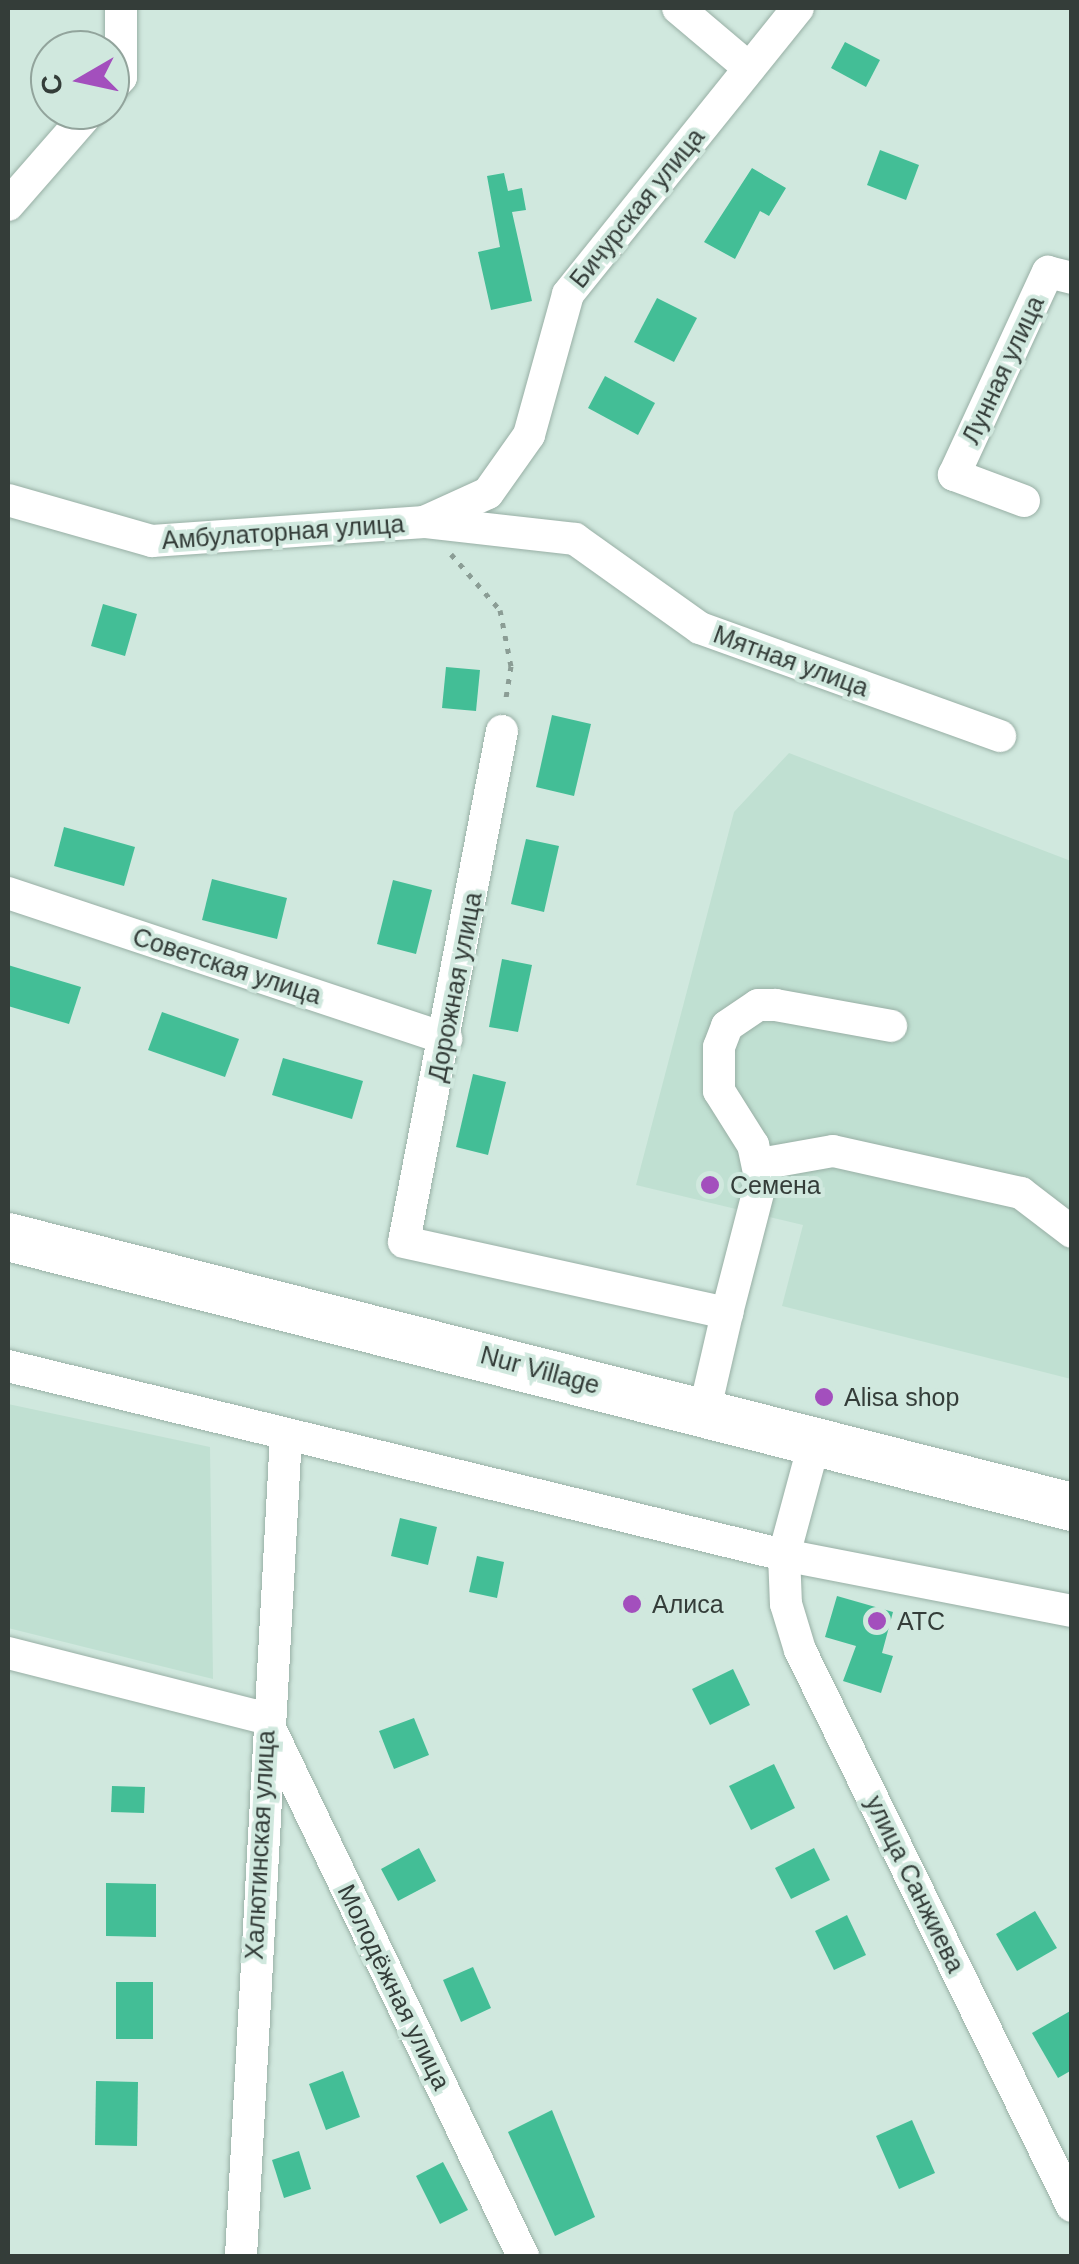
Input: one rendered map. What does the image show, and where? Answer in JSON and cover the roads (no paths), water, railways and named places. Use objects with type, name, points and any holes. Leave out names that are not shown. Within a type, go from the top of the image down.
[{"type":"highway","name":"Nur Village","points":[[8,1237],[1072,1507]]},
{"type":"street","points":[[678,8],[749,68]]},
{"type":"street","name":"Бичурская улица","points":[[529,435],[568,294],[798,8]]},
{"type":"street","points":[[8,205],[74,130]]},
{"type":"street","name":"Лунная улица","points":[[1024,501],[954,476],[1048,272],[1072,278]]},
{"type":"street","name":"Амбулаторная улица","points":[[8,500],[152,541],[424,522],[488,493],[529,435]]},
{"type":"street","name":"Мятная улица","points":[[424,522],[575,539],[700,628],[1000,736]]},
{"type":"street","name":"Дорожная улица","points":[[502,731],[404,1242],[726,1312]]},
{"type":"street","name":"Советская улица","points":[[8,893],[446,1038]]},
{"type":"street","points":[[704,1413],[760,1164],[719,1091],[718,1047],[726,1026],[758,1005],[776,1005],[891,1026]]},
{"type":"street","points":[[760,1164],[833,1152],[1021,1192],[1072,1232]]},
{"type":"street","points":[[8,1366],[784,1556],[1072,1611]]},
{"type":"street","name":"Халютинская улица","points":[[240,2256],[266,1718],[286,1435]]},
{"type":"street","name":"улица Санжиева","points":[[814,1444],[784,1556],[786,1604],[800,1650],[1072,2206]]},
{"type":"street","points":[[8,1653],[266,1718]]},
{"type":"street","name":"Молодёжная улица","points":[[266,1718],[523,2256]]},
{"type":"place","name":"Семена","points":[[710,1185]]},
{"type":"place","name":"Alisa shop","points":[[824,1397]]},
{"type":"place","name":"Алиса","points":[[632,1604]]},
{"type":"place","name":"АТС","points":[[877,1621]]}]
